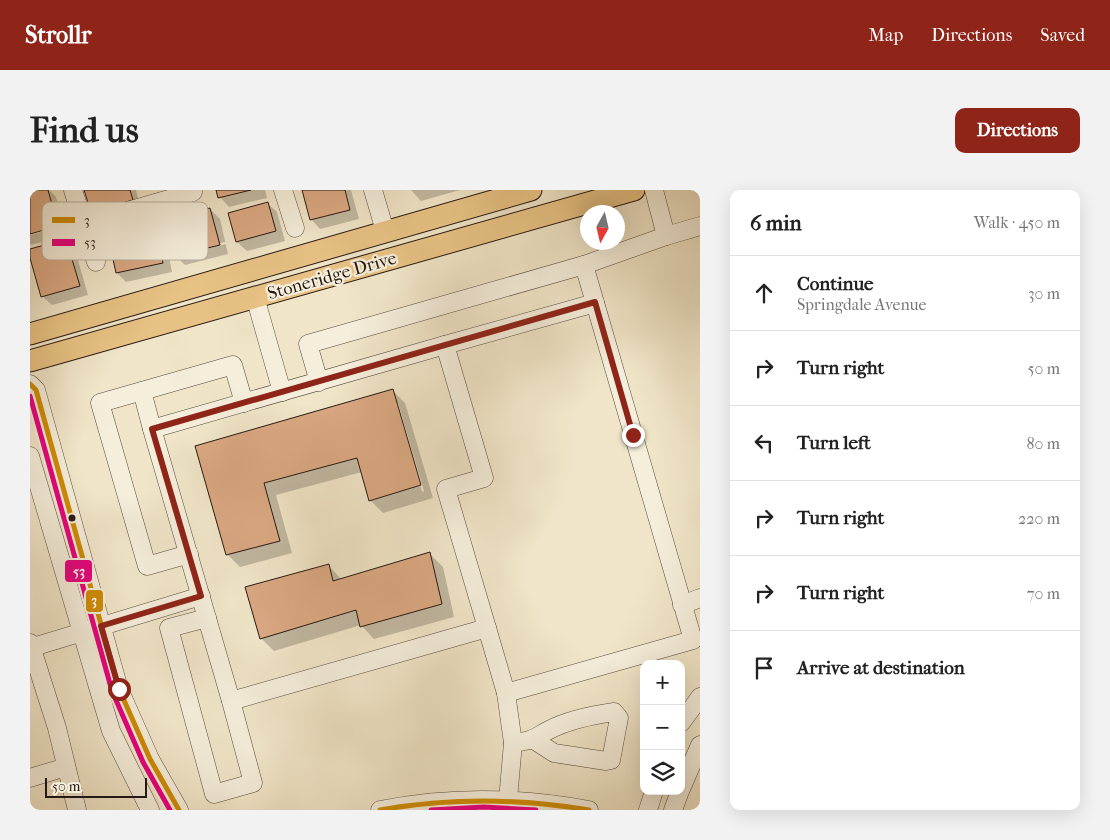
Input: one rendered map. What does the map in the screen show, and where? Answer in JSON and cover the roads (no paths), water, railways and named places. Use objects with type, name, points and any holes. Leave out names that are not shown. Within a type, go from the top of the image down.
[{"type":"main road","name":"Stoneridge Drive","points":[[30,334],[531,190]]},
{"type":"main road","name":"Stoneridge Drive","points":[[30,361],[634,190]]},
{"type":"street","points":[[73,190],[77,202]]},
{"type":"street","points":[[284,190],[295,228]]},
{"type":"street","points":[[373,190],[385,231]]},
{"type":"street","points":[[654,190],[666,236]]},
{"type":"street","points":[[159,202],[193,192]]},
{"type":"street","points":[[319,382],[308,344],[584,265],[700,226]]},
{"type":"street","points":[[506,694],[693,640],[584,265]]},
{"type":"street","points":[[255,297],[282,392]]},
{"type":"street","points":[[152,429],[595,302]]},
{"type":"street","points":[[445,345],[484,478],[446,489],[506,694],[513,743],[508,800]]},
{"type":"street","points":[[189,554],[148,566],[100,403],[232,365],[244,403]]},
{"type":"street","points":[[30,384],[36,390],[119,689],[150,759],[179,810]]},
{"type":"street","points":[[142,391],[231,701],[253,783],[214,794],[169,628],[207,618]]},
{"type":"street","points":[[30,456],[111,731],[150,810]]},
{"type":"street","points":[[77,810],[57,728],[30,646],[201,596]]},
{"type":"street","points":[[682,604],[700,598]]},
{"type":"street","points":[[231,701],[487,628]]},
{"type":"street","points":[[685,718],[700,697]]},
{"type":"street","points":[[513,743],[534,740]]},
{"type":"street","points":[[685,780],[700,744]]},
{"type":"street","points":[[30,778],[66,767]]},
{"type":"street","points":[[648,810],[653,795]]},
{"type":"street","points":[[674,810],[679,795]]},
{"type":"street","points":[[380,810],[456,800],[547,802],[589,810]]}]
